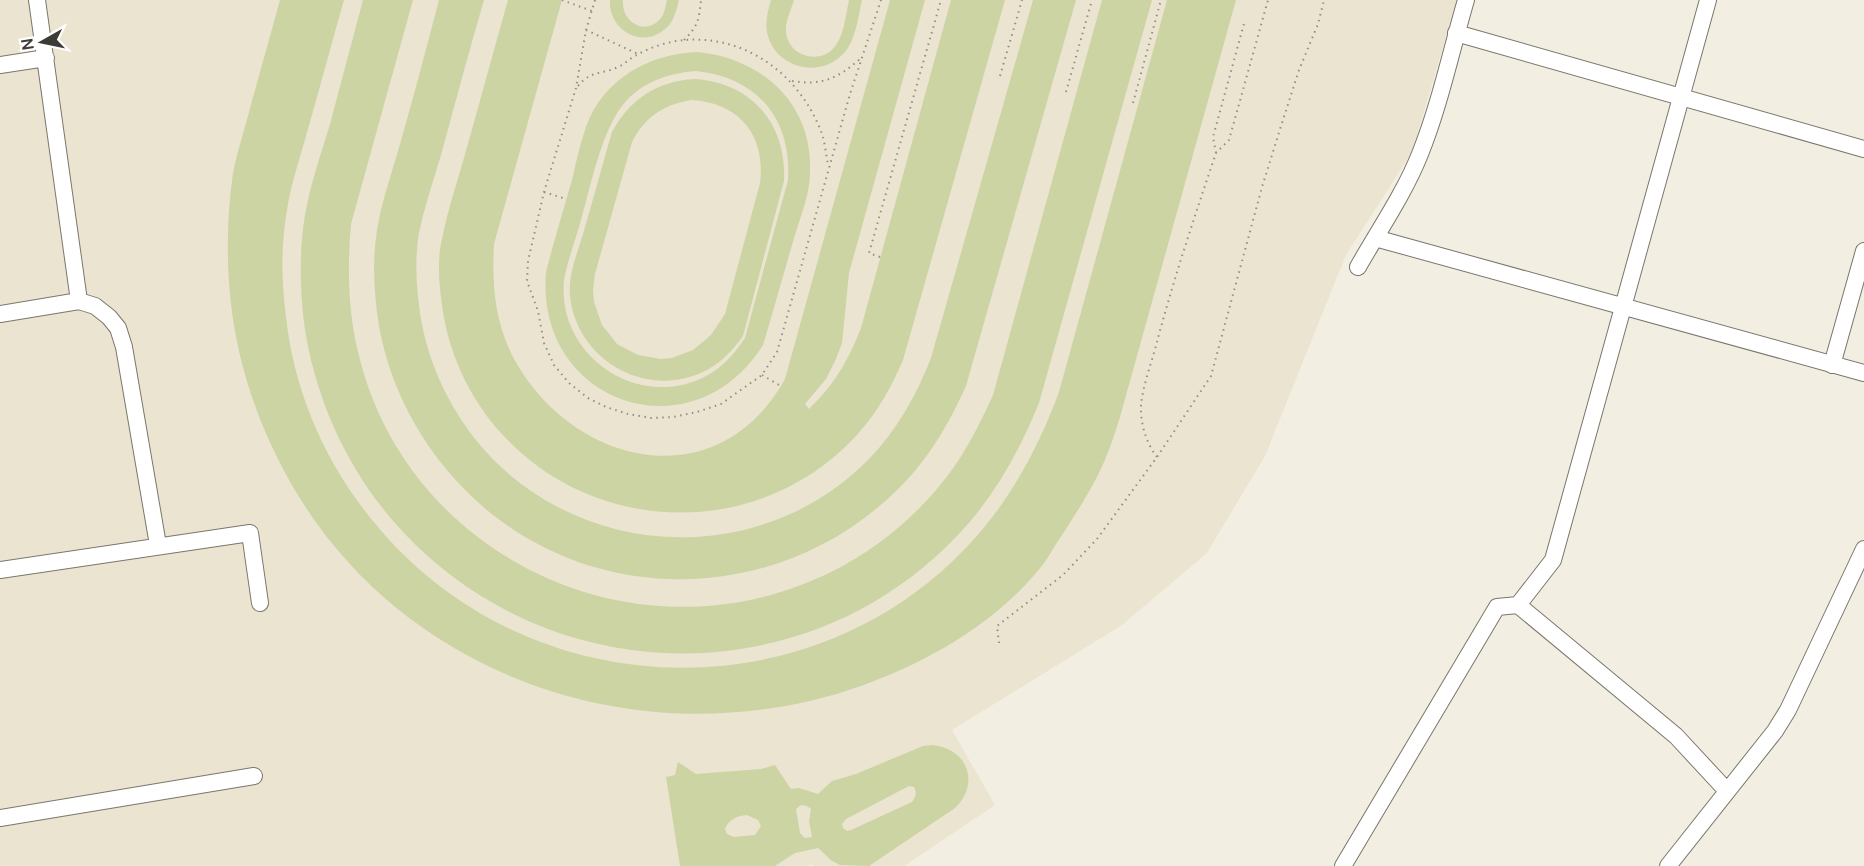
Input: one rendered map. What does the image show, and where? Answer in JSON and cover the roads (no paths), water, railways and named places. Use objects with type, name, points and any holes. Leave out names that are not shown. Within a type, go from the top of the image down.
[{"type":"street","points":[[37,0],[79,301]]},
{"type":"street","points":[[1358,267],[1407,183],[1420,154],[1466,0]]},
{"type":"street","points":[[1518,605],[1553,560],[1625,308],[1708,0]]},
{"type":"street","points":[[1456,33],[1864,149]]},
{"type":"street","points":[[0,65],[46,58]]},
{"type":"street","points":[[1375,238],[1864,374]]},
{"type":"street","points":[[1832,365],[1864,251]]},
{"type":"street","points":[[0,314],[79,301],[94,306],[110,317],[118,328],[126,359],[158,545]]},
{"type":"street","points":[[0,570],[250,532],[260,603]]},
{"type":"street","points":[[1672,865],[1775,731],[1788,710],[1864,549]]},
{"type":"street","points":[[1343,866],[1497,607],[1518,605],[1676,736],[1727,791]]},
{"type":"street","points":[[0,818],[255,776]]}]
